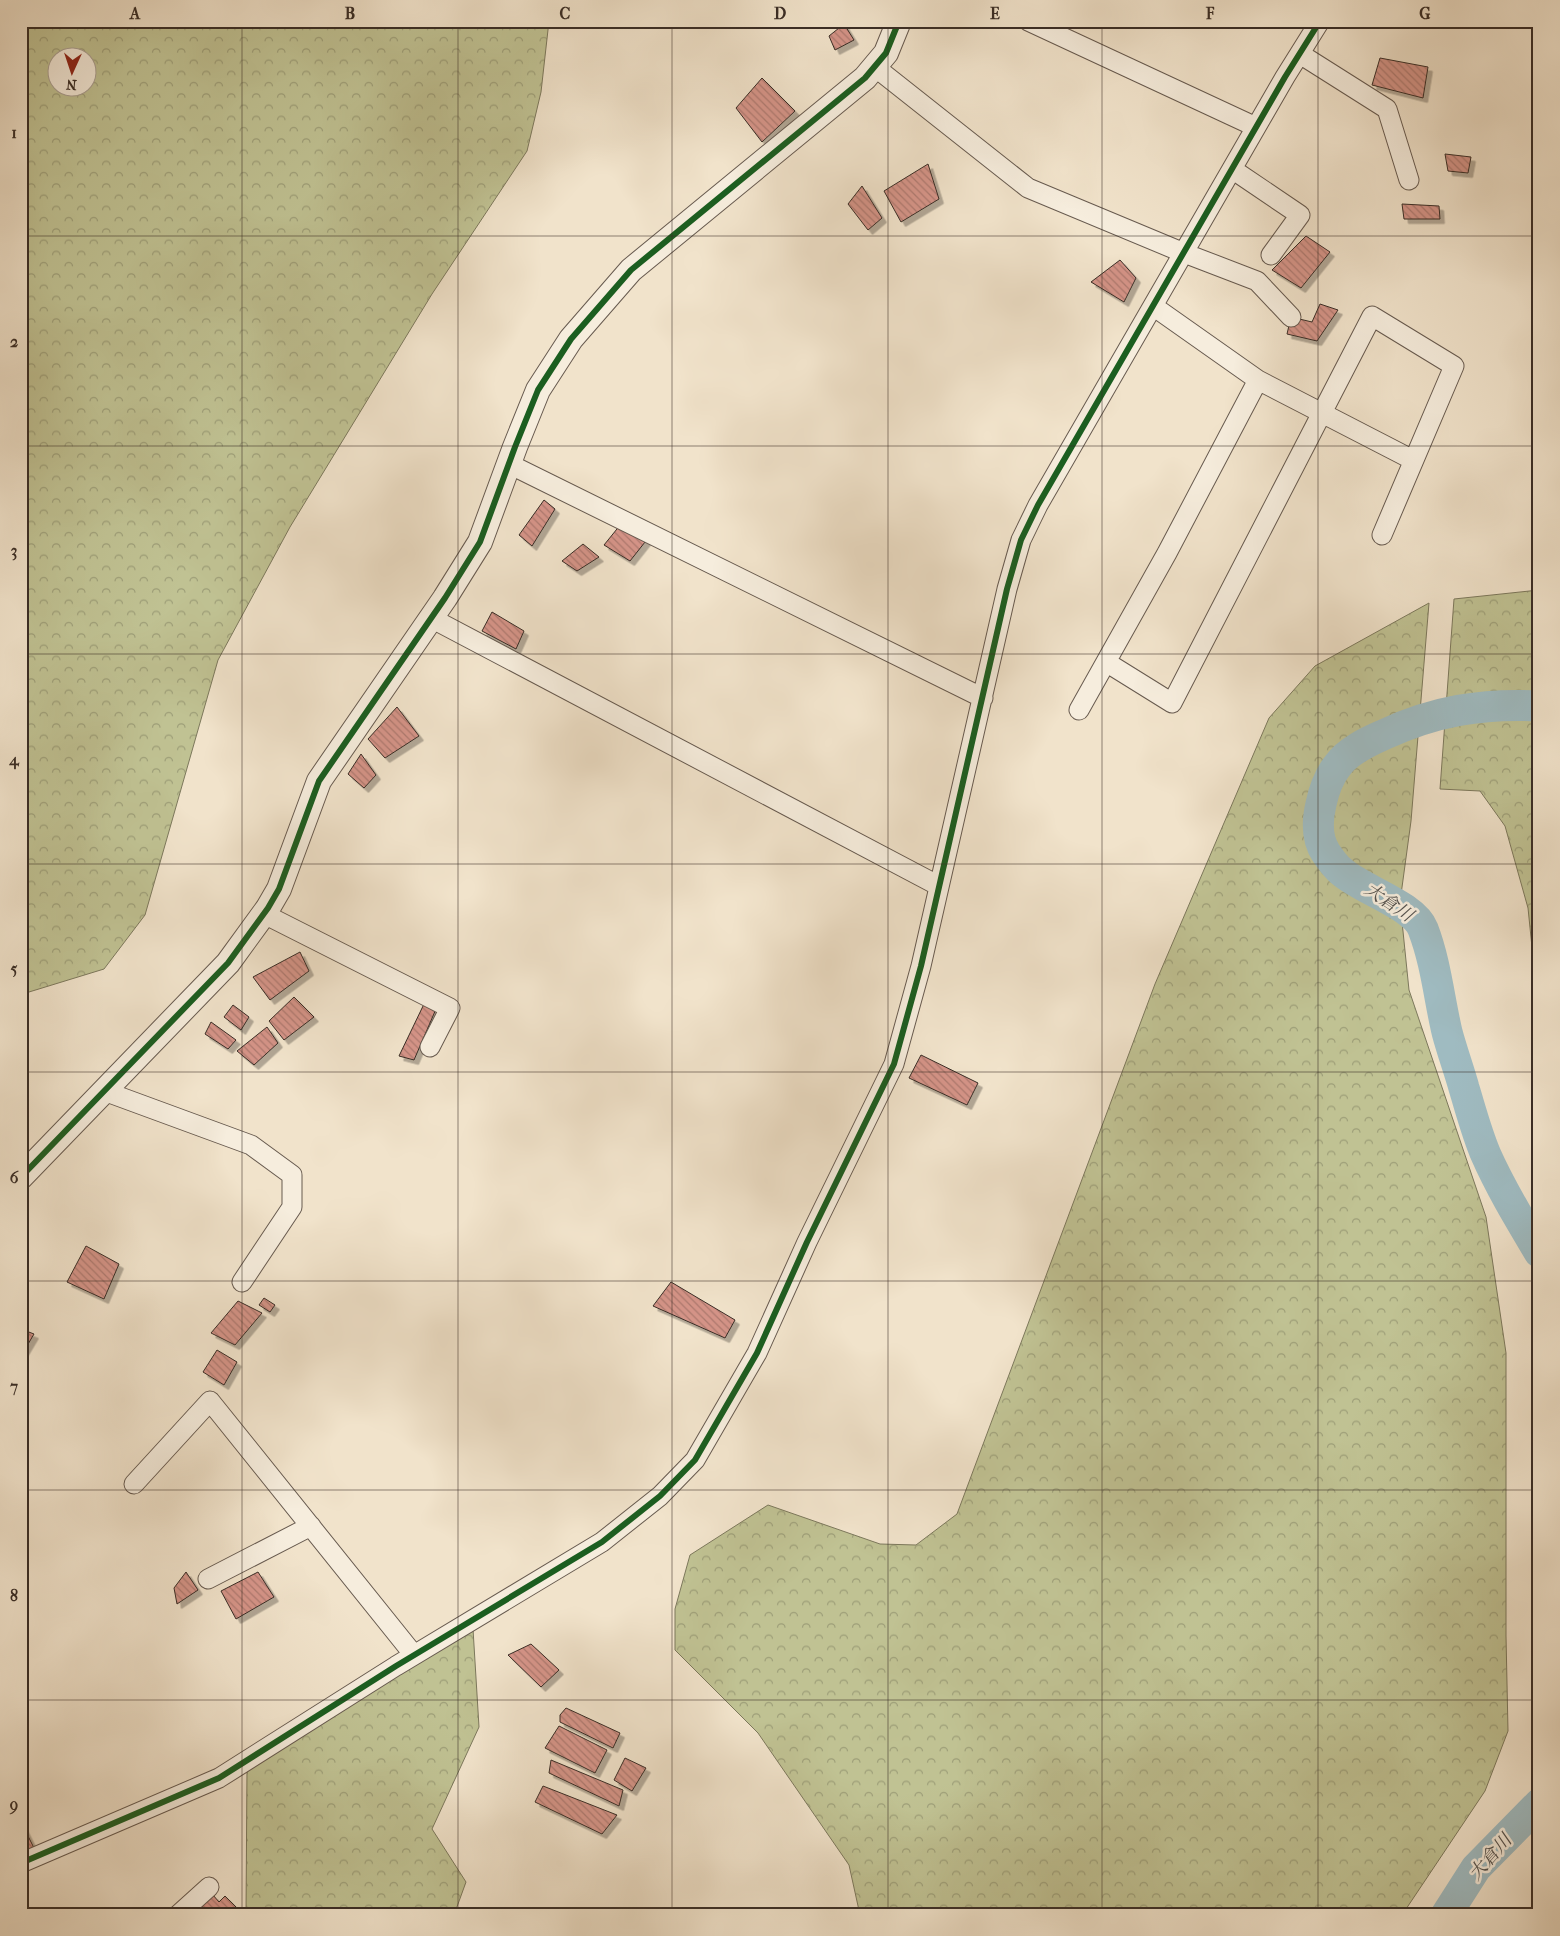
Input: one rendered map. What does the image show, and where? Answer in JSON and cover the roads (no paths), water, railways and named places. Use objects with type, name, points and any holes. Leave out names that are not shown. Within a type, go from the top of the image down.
[{"type":"street","points":[[21,1177],[228,963],[264,914],[280,889],[319,782],[431,618],[480,542],[538,390],[571,339],[631,270],[858,84],[886,53],[899,21]]},
{"type":"street","points":[[1028,21],[1256,127]]},
{"type":"street","points":[[21,1863],[219,1778],[414,1655],[602,1542],[660,1496],[695,1460],[757,1353],[807,1242],[894,1064],[921,966],[1007,589],[1021,540],[1038,505],[1256,127],[1320,21]]},
{"type":"street","points":[[1300,54],[1387,110],[1409,180]]},
{"type":"street","points":[[875,67],[1028,188],[1184,253],[1257,281],[1291,317]]},
{"type":"street","points":[[1232,169],[1300,216],[1271,255]]},
{"type":"street","points":[[1153,306],[1258,380],[1413,460]]},
{"type":"street","points":[[1106,662],[1172,703],[1372,316],[1454,366],[1382,535]]},
{"type":"street","points":[[1079,710],[1168,553],[1258,380]]},
{"type":"street","points":[[509,464],[983,698]]},
{"type":"street","points":[[431,618],[940,886]]},
{"type":"street","points":[[264,914],[450,1008],[430,1047]]},
{"type":"street","points":[[104,1091],[251,1145],[292,1175],[292,1207],[242,1282]]},
{"type":"street","points":[[134,1484],[210,1401],[414,1655]]},
{"type":"street","points":[[208,1579],[311,1526]]},
{"type":"street","points":[[178,1915],[209,1887]]},
{"type":"waterway","name":"大倉川","points":[[1539,706],[1498,706],[1440,714],[1402,727],[1364,744],[1347,755],[1332,774],[1327,783],[1318,823],[1320,841],[1329,858],[1337,867],[1350,878],[1409,912],[1418,920],[1423,929],[1434,968],[1447,1032],[1480,1139],[1498,1180],[1539,1252]]},
{"type":"waterway","name":"大倉川","points":[[1446,1915],[1476,1868],[1539,1804]]}]
